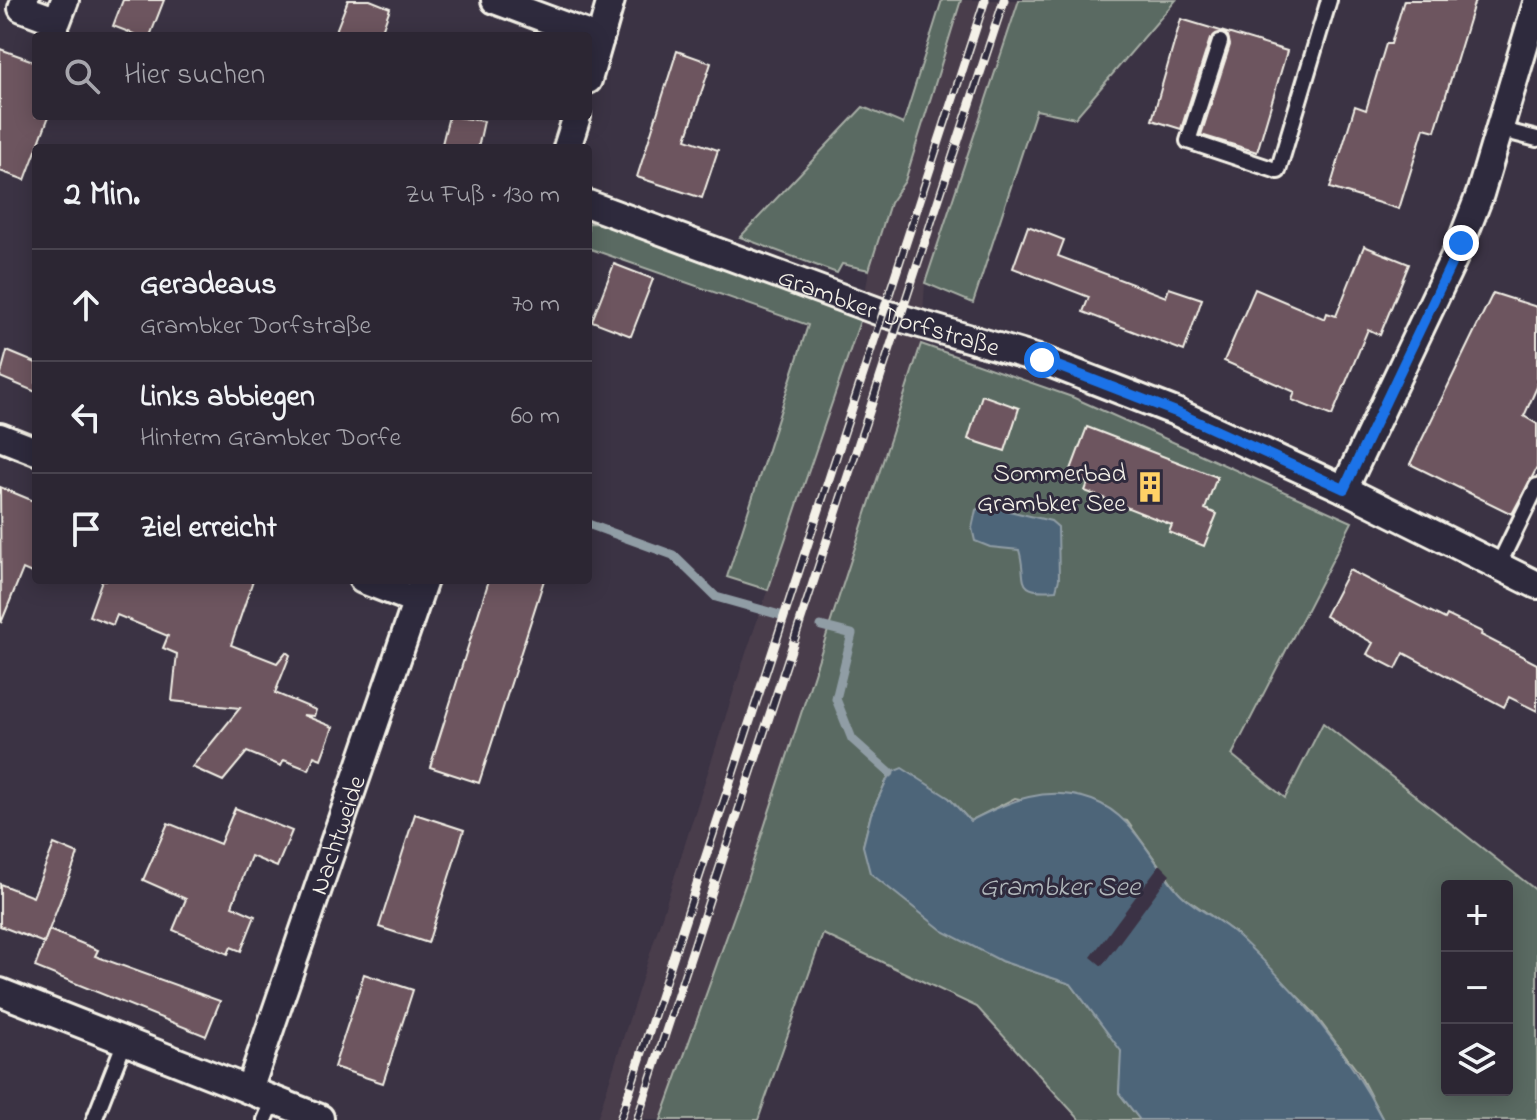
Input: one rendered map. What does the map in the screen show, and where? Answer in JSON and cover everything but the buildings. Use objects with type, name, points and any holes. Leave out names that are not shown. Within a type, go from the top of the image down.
[{"type":"street","points":[[25,0],[22,8],[57,21],[65,0]]},
{"type":"street","points":[[495,0],[581,32]]},
{"type":"street","points":[[592,66],[611,0]]},
{"type":"street","points":[[1344,489],[1461,243],[1480,194],[1537,3]]},
{"type":"street","points":[[592,36],[600,39]]},
{"type":"street","points":[[568,144],[576,120]]},
{"type":"street","name":"Grambker Dorfstraße","points":[[592,205],[883,313],[1042,360],[1176,412],[1344,489],[1537,585]]},
{"type":"street","points":[[0,437],[32,449]]},
{"type":"street","points":[[386,584],[420,590]]},
{"type":"street","name":"Nachtweide","points":[[249,1090],[420,590]]},
{"type":"street","points":[[0,992],[249,1090],[270,1110],[329,1119]]},
{"type":"lane","points":[[1220,42],[1188,141],[1278,171],[1329,0]]},
{"type":"lane","points":[[1498,129],[1537,139]]},
{"type":"lane","points":[[1498,566],[1537,486]]},
{"type":"lane","points":[[94,1120],[125,1041]]},
{"type":"shaded area","points":[[961,0],[1019,0],[925,283],[921,344],[747,880],[661,1120],[597,1120],[743,662],[861,318],[869,270],[890,203],[905,181]]},
{"type":"green space","points":[[942,0],[961,0],[905,181],[890,203],[869,270],[842,264],[837,273],[740,237],[863,107],[903,124]]},
{"type":"green space","points":[[1019,0],[1176,0],[1075,118],[1036,110],[973,303],[925,283]]},
{"type":"green space","points":[[592,223],[608,224],[861,318],[768,590],[727,577],[808,325],[592,249]]},
{"type":"green space","points":[[921,344],[1072,397],[1352,522],[1232,755],[1285,798],[1323,723],[1537,891],[1537,1120],[1383,1120],[1358,1072],[1312,1011],[1234,932],[1180,894],[1127,821],[1015,798],[970,821],[949,798],[890,773],[871,814],[863,846],[1001,961],[1071,984],[1122,1051],[1119,1093],[1140,1120],[1080,1120],[977,1007],[823,934],[758,1120],[661,1120],[747,880]]},
{"type":"water","points":[[984,505],[1051,521],[1058,527],[1059,579],[1056,590],[1042,591],[1027,587],[1019,550],[990,547],[975,541],[972,528],[976,510]]},
{"type":"water","name":"Grambker See","points":[[902,768],[949,798],[970,821],[1014,801],[1044,794],[1075,795],[1107,807],[1130,827],[1184,897],[1237,935],[1280,977],[1336,1044],[1383,1120],[1140,1120],[1119,1093],[1121,1051],[1071,984],[1001,961],[943,931],[870,873],[863,846],[871,814],[890,773]]},
{"type":"pier","points":[[1160,864],[1170,874],[1102,966],[1091,957]]},
{"type":"waterway","points":[[592,525],[673,555],[716,597],[780,615]]},
{"type":"waterway","points":[[821,626],[852,634],[836,699],[852,739],[890,773]]},
{"type":"railway","points":[[620,1120],[985,0]]},
{"type":"railway","points":[[637,1120],[1004,0]]},
{"type":"place","name":"Sommerbad Grambker See","points":[[1150,487]]},
{"type":"route","points":[[1042,360],[1176,412],[1344,489],[1461,243]]}]
